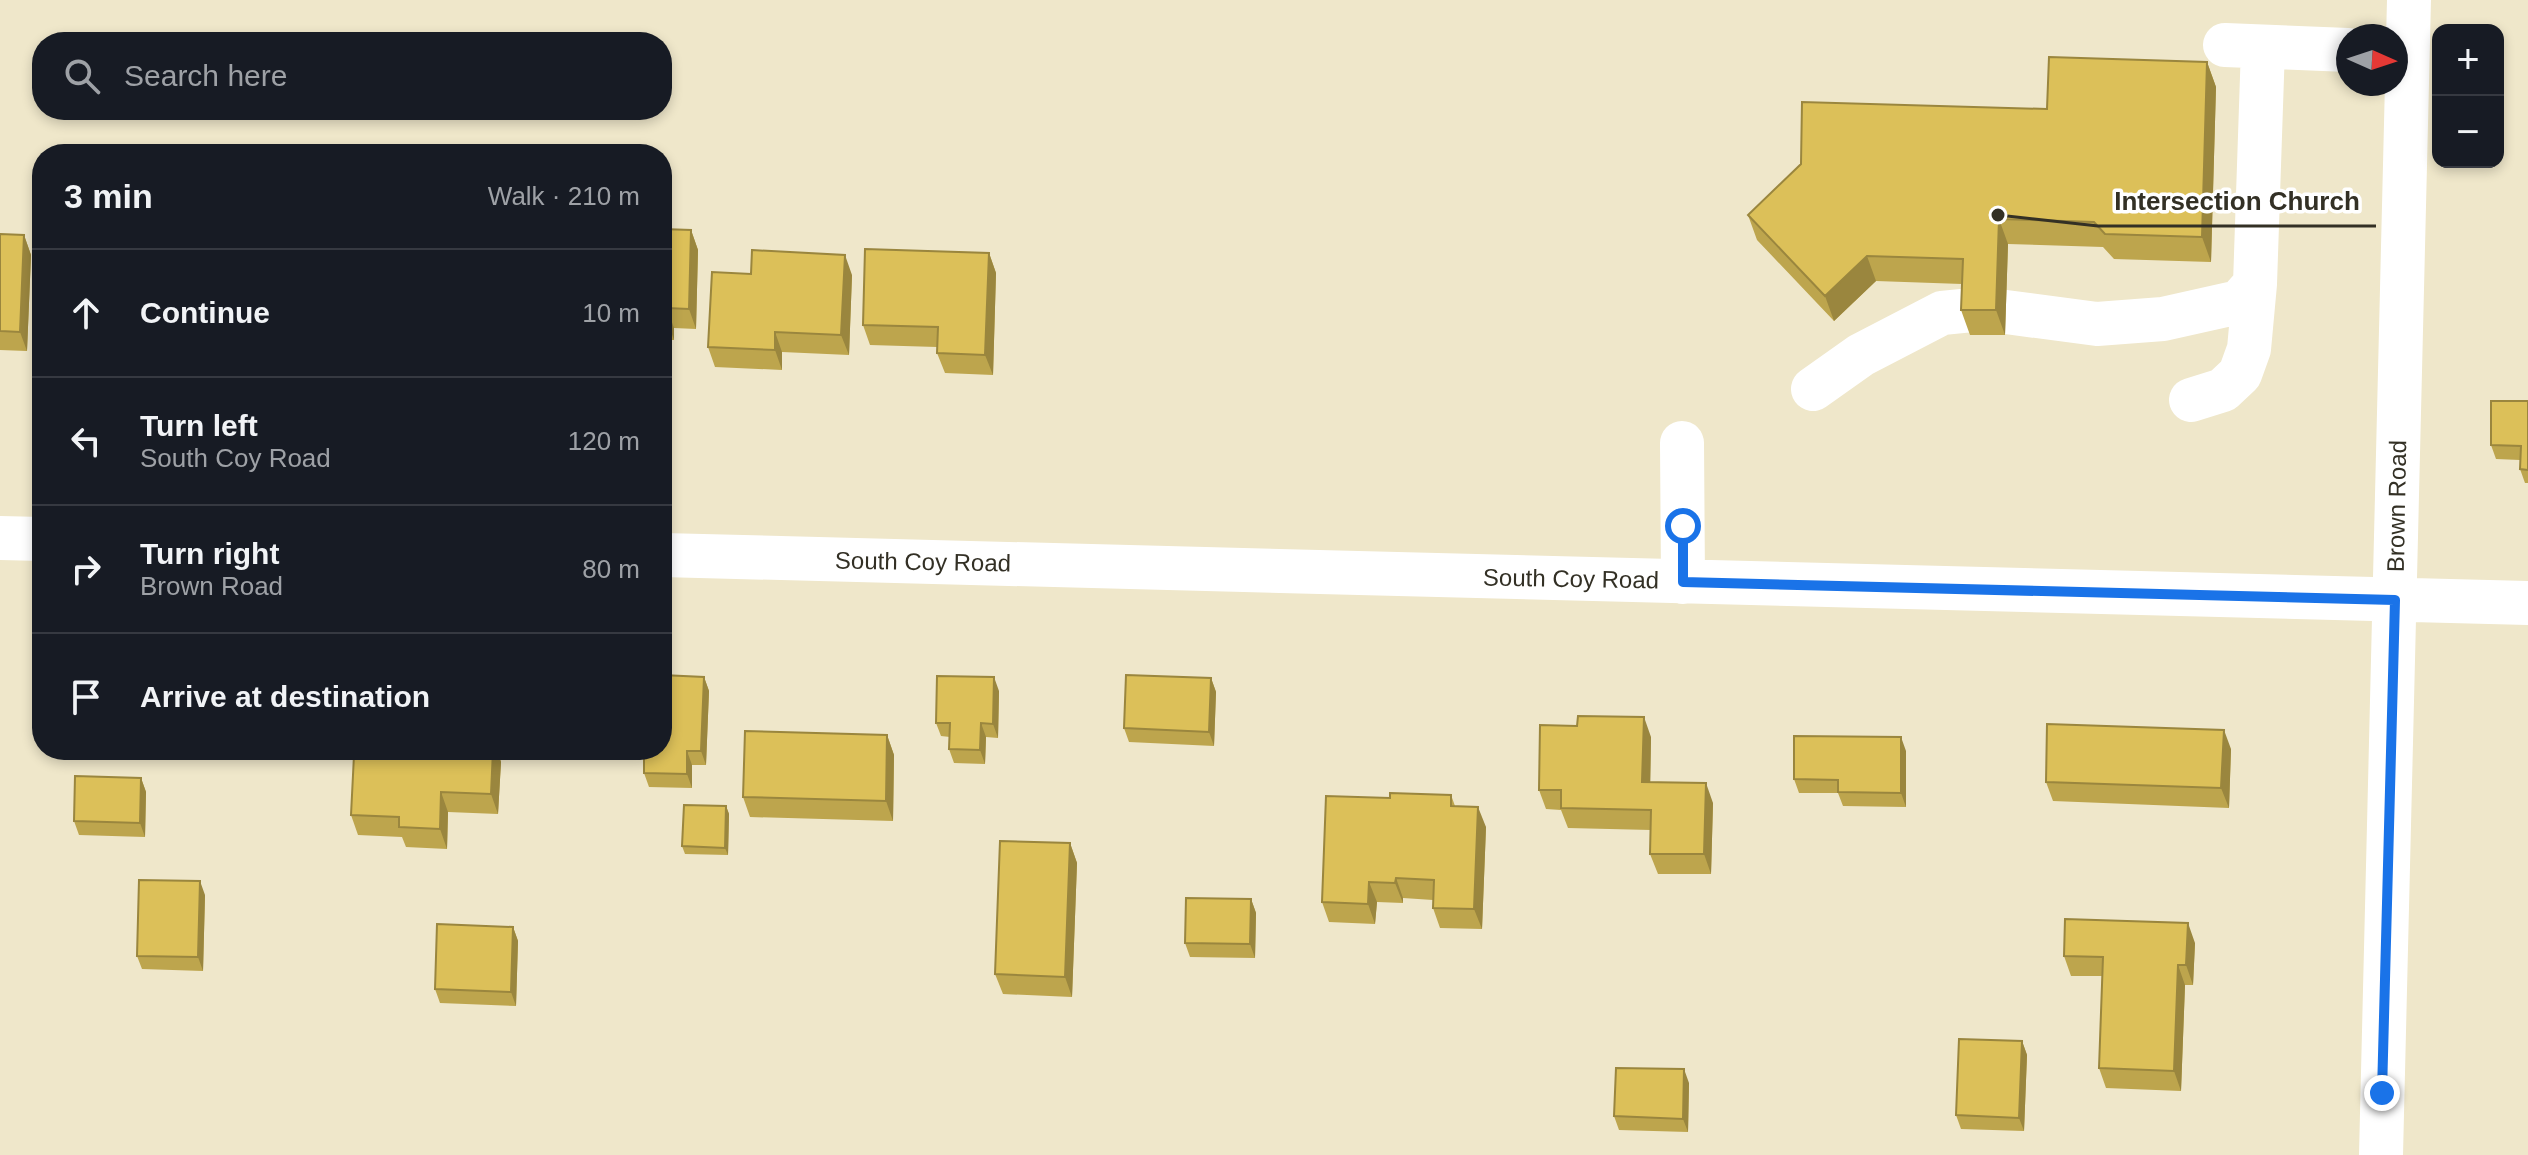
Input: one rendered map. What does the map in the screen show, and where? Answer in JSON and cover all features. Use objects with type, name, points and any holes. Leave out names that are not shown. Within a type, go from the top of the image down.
[{"type":"street","name":"Brown Road","points":[[2406,24],[2409,0]]},
{"type":"street","points":[[2191,400],[2223,390],[2240,374],[2249,349],[2255,284],[2244,46],[2336,50]]},
{"type":"street","name":"Brown Road","points":[[2381,1155],[2395,600],[2401,96]]},
{"type":"street","points":[[1813,389],[1861,355],[1942,313],[1972,310],[2006,312],[2097,324],[2163,319],[2239,302],[2255,284]]},
{"type":"street","points":[[1682,443],[1683,582]]},
{"type":"street","points":[[0,538],[32,539]]},
{"type":"street","name":"South Coy Road","points":[[672,555],[2528,603]]},
{"type":"building","points":[[2049,57],[2207,62],[2202,237],[2105,234],[2094,222],[1999,219],[1996,310],[1961,310],[1963,259],[1867,256],[1825,296],[1748,215],[1801,164],[1802,102],[2047,109]]},
{"type":"building","points":[[672,229],[691,230],[689,309],[672,308]]},
{"type":"building","points":[[0,234],[24,235],[20,332],[0,331]]},
{"type":"building","points":[[865,249],[989,253],[985,355],[937,353],[938,327],[863,325]]},
{"type":"building","points":[[752,250],[845,255],[841,335],[775,332],[775,350],[708,347],[712,272],[751,274]]},
{"type":"building","points":[[2491,401],[2528,401],[2528,470],[2520,469],[2521,446],[2491,445]]},
{"type":"building","points":[[672,675],[704,677],[701,751],[687,751],[687,774],[644,773],[644,760],[672,760]]},
{"type":"building","points":[[1126,675],[1211,678],[1209,732],[1124,728]]},
{"type":"building","points":[[937,676],[994,677],[993,724],[981,723],[980,750],[949,749],[950,723],[936,723]]},
{"type":"building","points":[[1578,716],[1644,717],[1642,782],[1706,783],[1704,854],[1650,854],[1651,810],[1561,808],[1561,790],[1539,790],[1540,725],[1577,726]]},
{"type":"building","points":[[2047,724],[2224,730],[2221,788],[2046,782]]},
{"type":"building","points":[[745,731],[887,735],[886,801],[743,797]]},
{"type":"building","points":[[1794,736],[1901,737],[1901,793],[1838,792],[1838,780],[1794,779]]},
{"type":"building","points":[[354,760],[493,760],[491,794],[441,792],[440,829],[399,827],[399,817],[351,815]]},
{"type":"building","points":[[75,776],[141,778],[140,823],[74,821]]},
{"type":"building","points":[[1390,793],[1451,795],[1451,806],[1478,807],[1474,909],[1433,908],[1434,880],[1396,878],[1395,883],[1369,882],[1368,904],[1322,902],[1326,796],[1390,798]]},
{"type":"building","points":[[684,805],[726,806],[725,848],[682,846]]},
{"type":"building","points":[[1000,841],[1070,843],[1065,977],[995,974]]},
{"type":"building","points":[[139,880],[200,881],[198,957],[137,956]]},
{"type":"building","points":[[1186,898],[1251,899],[1250,944],[1185,943]]},
{"type":"building","points":[[2065,919],[2188,923],[2186,965],[2178,965],[2174,1071],[2099,1068],[2103,957],[2064,956]]},
{"type":"building","points":[[437,924],[513,927],[511,992],[435,989]]},
{"type":"building","points":[[1959,1039],[2022,1041],[2019,1118],[1956,1115]]},
{"type":"building","points":[[1616,1068],[1684,1069],[1683,1119],[1614,1116]]},
{"type":"place","name":"Intersection Church","points":[[1998,215]]},
{"type":"route","points":[[1683,526],[1683,582],[2395,600],[2382,1093]]}]
